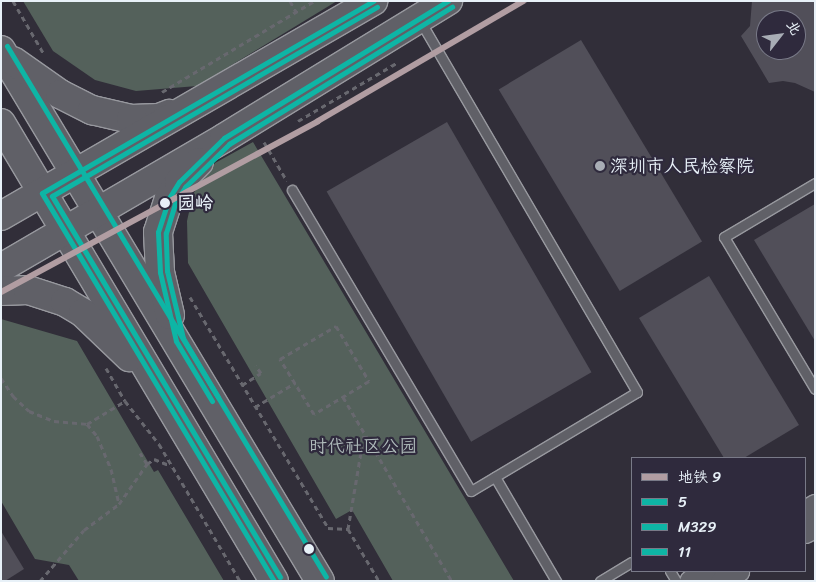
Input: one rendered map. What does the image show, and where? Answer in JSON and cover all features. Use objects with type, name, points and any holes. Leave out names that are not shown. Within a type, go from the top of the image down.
[{"type":"main road","points":[[1,216],[373,1]]},
{"type":"main road","points":[[1,268],[224,138],[448,1]]},
{"type":"main road","points":[[3,52],[60,94],[95,111],[131,119],[159,118],[201,102]]},
{"type":"main road","points":[[3,52],[320,581]]},
{"type":"main road","points":[[1,123],[274,581]]},
{"type":"main road","points":[[176,341],[160,272],[158,232],[162,214],[179,182],[224,138]]},
{"type":"main road","points":[[1,291],[28,290],[65,302],[83,313],[116,343],[158,388]]},
{"type":"street","points":[[690,581],[704,572]]},
{"type":"street","points":[[721,581],[736,572]]},
{"type":"lane","points":[[292,190],[471,491],[637,392],[419,19]]},
{"type":"lane","points":[[815,183],[724,237],[815,389]]},
{"type":"lane","points":[[494,477],[556,581]]},
{"type":"lane","points":[[600,581],[631,563]]},
{"type":"path","points":[[13,1],[45,55]]},
{"type":"path","points":[[290,1],[296,12]]},
{"type":"path","points":[[155,96],[314,1]]},
{"type":"path","points":[[297,122],[398,62]]},
{"type":"path","points":[[255,147],[272,137]]},
{"type":"path","points":[[264,142],[292,190]]},
{"type":"path","points":[[185,289],[328,528],[348,529]]},
{"type":"path","points":[[336,326],[369,381],[314,414],[295,383],[280,359],[336,326]]},
{"type":"path","points":[[103,362],[125,401],[159,444],[240,581]]},
{"type":"path","points":[[242,385],[261,373],[256,366]]},
{"type":"path","points":[[1,378],[13,396],[29,411],[54,421],[87,424],[125,401]]},
{"type":"path","points":[[255,407],[295,383]]},
{"type":"path","points":[[343,397],[452,581]]},
{"type":"path","points":[[87,424],[97,436],[111,468],[119,504]]},
{"type":"path","points":[[364,434],[348,529],[379,581]]},
{"type":"path","points":[[140,453],[147,464]]},
{"type":"path","points":[[40,581],[84,530],[119,504],[147,464],[154,459],[172,466]]},
{"type":"green space","points":[[23,1],[337,1],[197,86],[136,91],[95,80],[53,51]]},
{"type":"green space","name":"时代社区公园","points":[[253,142],[514,581],[393,581],[352,510],[336,519],[188,263],[187,221],[193,194],[215,163]]},
{"type":"green space","points":[[1,319],[77,341],[154,472],[158,470],[224,581],[79,581],[69,565],[35,559],[1,501]]},
{"type":"building","points":[[752,1],[815,1],[815,92],[795,83],[783,81],[769,83],[741,36],[750,26]]},
{"type":"building","name":"深圳市人民检察院","points":[[581,40],[702,241],[620,291],[499,89]]},
{"type":"building","points":[[447,122],[592,372],[471,442],[327,192]]},
{"type":"building","points":[[815,204],[815,341],[754,240]]},
{"type":"building","points":[[709,276],[799,425],[746,457],[723,457],[639,318]]},
{"type":"building","points":[[1,531],[24,569],[5,581],[1,581]]},
{"type":"metro line","name":"9","points":[[1,292],[318,121],[523,1]]},
{"type":"transit line","name":"5","points":[[274,581],[42,193],[373,1]]},
{"type":"transit line","name":"5","points":[[212,401],[176,341],[160,272],[158,232],[169,198],[179,182],[224,138],[448,1]]},
{"type":"transit line","name":"M329","points":[[280,577],[52,196],[377,7]]},
{"type":"transit line","name":"M329","points":[[218,397],[183,338],[167,271],[166,233],[176,201],[185,187],[229,144],[452,7]]},
{"type":"transit line","name":"11","points":[[7,46],[326,577]]},
{"type":"place","name":"深圳市人民检察院","points":[[600,166]]},
{"type":"place","name":"园岭","points":[[165,203]]}]
